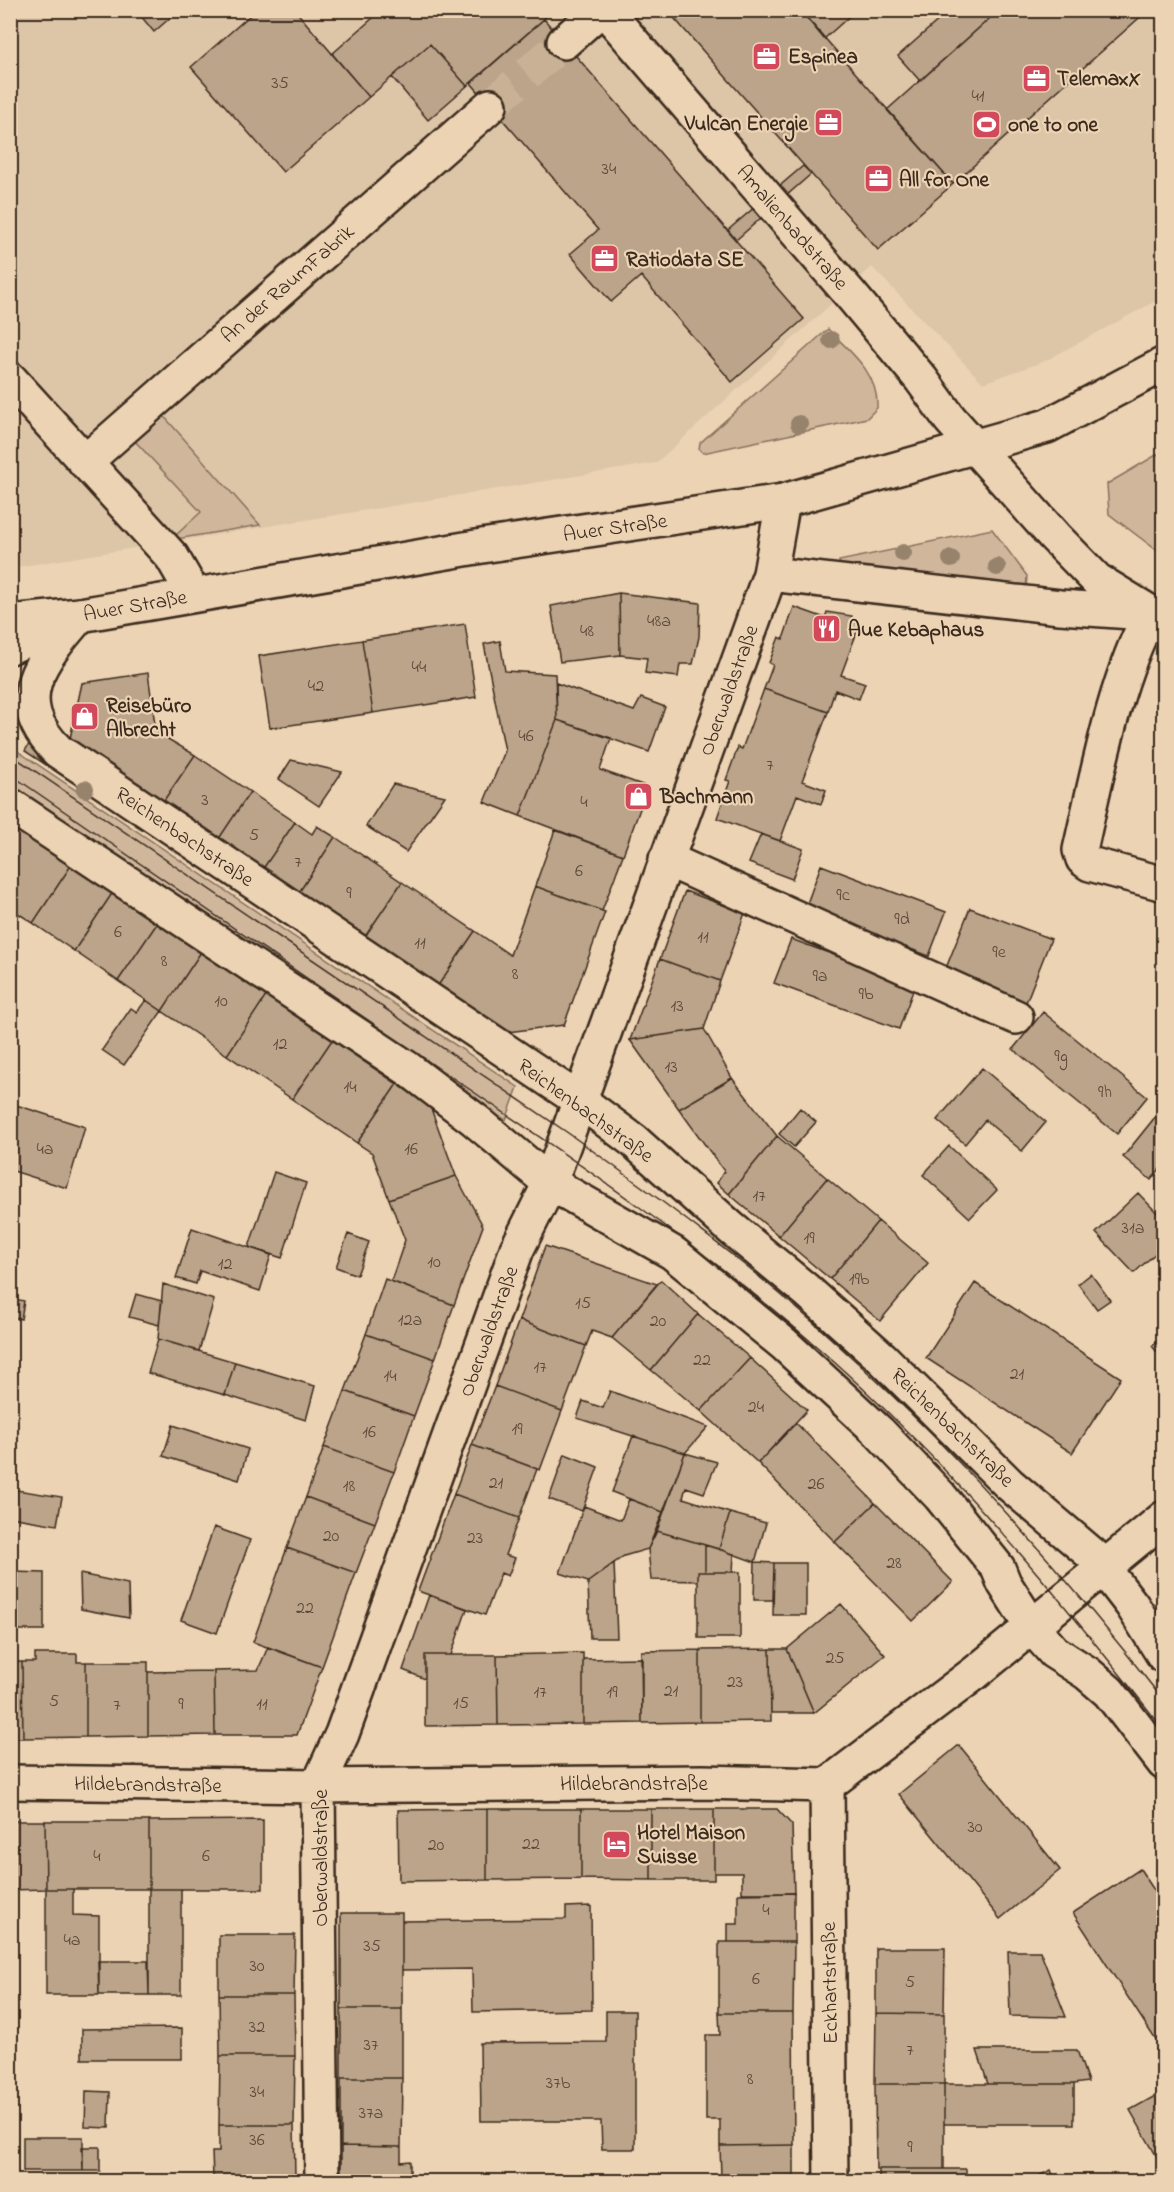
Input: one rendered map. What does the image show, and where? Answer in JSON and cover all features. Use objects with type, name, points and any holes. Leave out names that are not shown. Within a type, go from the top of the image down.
[{"type":"street","points":[[564,42],[600,10]]},
{"type":"street","name":"Amalienbadstraße","points":[[605,10],[794,227],[921,379],[950,419],[975,448]]},
{"type":"street","name":"An der RaumFabrik","points":[[85,462],[490,106]]},
{"type":"street","name":"Auer Straße","points":[[10,622],[80,615],[488,545],[783,501],[1047,426],[1164,364]]},
{"type":"street","points":[[10,379],[172,557],[194,595]]},
{"type":"street","points":[[975,448],[1096,580],[1157,615]]},
{"type":"street","name":"Oberwaldstraße","points":[[322,2181],[318,1786],[342,1734],[517,1249],[550,1183],[770,574],[783,501]]},
{"type":"street","points":[[770,574],[1060,607],[1157,615]]},
{"type":"street","points":[[10,647],[80,615]]},
{"type":"street","name":"Reichenbachstraße","points":[[80,615],[47,653],[36,671],[33,714],[42,736],[58,751],[579,1100],[634,1141],[730,1228],[840,1320],[948,1421],[1009,1484],[1068,1531],[1103,1568],[1149,1631],[1164,1656]]},
{"type":"street","points":[[1157,615],[1131,657],[1104,750],[1080,850],[1083,859],[1090,864],[1164,884]]},
{"type":"street","points":[[10,805],[407,1068],[475,1120],[550,1183],[673,1253],[784,1344],[879,1432],[940,1496],[998,1568],[1004,1583],[1032,1627],[1054,1653],[1088,1673],[1109,1692],[1164,1763]]},
{"type":"street","points":[[666,859],[1016,1017]]},
{"type":"street","points":[[827,1785],[912,1722],[1032,1627],[1164,1518]]},
{"type":"street","name":"Hildebrandstraße","points":[[10,1782],[318,1786],[703,1782],[827,1785]]},
{"type":"street","name":"Eckhartstraße","points":[[827,1785],[831,2181]]},
{"type":"shaded area","points":[[11,11],[1163,11],[1163,297],[1045,361],[983,383],[872,267],[656,463],[11,568]]},
{"type":"shaded area","points":[[828,329],[862,364],[873,384],[877,408],[867,418],[703,453],[699,449],[700,443]]},
{"type":"shaded area","points":[[162,414],[260,525],[176,539],[174,537],[201,512],[134,440]]},
{"type":"shaded area","points":[[1163,451],[1163,555],[1109,514],[1107,484]]},
{"type":"shaded area","points":[[992,529],[1027,576],[1026,589],[840,567],[839,561]]},
{"type":"shaded area","points":[[10,746],[518,1087],[506,1120],[501,1117],[497,1128],[11,791]]},
{"type":"building","points":[[136,10],[179,10],[154,32]]},
{"type":"building","points":[[256,10],[295,10],[369,97],[283,172],[191,67]]},
{"type":"building","points":[[382,10],[541,10],[546,17],[467,86],[430,44],[369,97],[332,54]]},
{"type":"building","points":[[667,10],[800,10],[953,184],[878,250]]},
{"type":"building","points":[[800,10],[853,10],[854,12],[824,39]]},
{"type":"building","points":[[950,10],[999,10],[920,81],[898,56]]},
{"type":"building","points":[[999,10],[1148,10],[953,184],[887,110]]},
{"type":"building","points":[[544,19],[804,319],[732,382],[641,276],[611,302],[570,254],[598,230],[471,83]]},
{"type":"building","points":[[430,44],[467,86],[428,120],[392,77]]},
{"type":"building","points":[[803,166],[811,174],[736,240],[728,230]]},
{"type":"building","points":[[619,593],[700,603],[699,637],[693,664],[680,664],[678,677],[645,673],[647,658],[620,655]]},
{"type":"building","points":[[619,593],[620,655],[560,662],[551,606]]},
{"type":"building","points":[[794,607],[825,618],[827,612],[852,616],[851,621],[860,624],[841,675],[865,683],[859,699],[835,690],[828,712],[764,689],[773,665],[769,663],[779,637],[783,639]]},
{"type":"building","points":[[465,624],[476,697],[373,713],[362,640]]},
{"type":"building","points":[[362,640],[373,713],[270,728],[259,656]]},
{"type":"building","points":[[500,641],[505,671],[555,674],[557,720],[520,816],[484,802],[505,751],[484,644]]},
{"type":"building","points":[[148,673],[156,732],[195,755],[160,806],[69,743],[82,683]]},
{"type":"building","points":[[556,683],[634,711],[641,698],[665,707],[649,752],[557,720]]},
{"type":"building","points":[[764,689],[828,712],[802,781],[826,790],[821,804],[797,795],[780,841],[717,818],[730,781],[726,780],[738,747],[742,749]]},
{"type":"building","points":[[557,720],[611,738],[600,770],[648,787],[623,855],[520,816]]},
{"type":"building","points":[[29,744],[68,770],[63,776],[25,751]]},
{"type":"building","points":[[195,755],[250,792],[216,843],[160,806]]},
{"type":"building","points":[[291,760],[342,772],[319,806],[279,779]]},
{"type":"building","points":[[393,784],[445,796],[406,852],[366,826]]},
{"type":"building","points":[[250,792],[295,822],[260,873],[216,843]]},
{"type":"building","points":[[295,822],[312,834],[317,826],[335,837],[296,897],[260,873]]},
{"type":"building","points":[[10,825],[72,864],[33,923],[10,908]]},
{"type":"building","points":[[555,830],[623,855],[602,911],[535,886]]},
{"type":"building","points":[[761,834],[803,849],[792,879],[749,863]]},
{"type":"building","points":[[335,837],[402,882],[362,941],[296,897]]},
{"type":"building","points":[[72,864],[113,892],[74,951],[33,923]]},
{"type":"building","points":[[821,865],[946,912],[929,956],[805,909]]},
{"type":"building","points":[[402,882],[475,931],[435,990],[362,941]]},
{"type":"building","points":[[535,886],[605,912],[564,1025],[499,1033],[435,990],[475,931],[510,955]]},
{"type":"building","points":[[685,891],[745,913],[720,981],[660,959]]},
{"type":"building","points":[[113,892],[158,922],[118,981],[74,951]]},
{"type":"building","points":[[970,908],[1051,939],[1025,1005],[944,973]]},
{"type":"building","points":[[158,922],[201,952],[162,1011],[118,981]]},
{"type":"building","points":[[791,939],[915,985],[899,1029],[774,983]]},
{"type":"building","points":[[201,952],[266,996],[227,1055],[162,1011]]},
{"type":"building","points":[[660,959],[720,981],[704,1029],[630,1040]]},
{"type":"building","points":[[266,996],[332,1040],[292,1099],[227,1055]]},
{"type":"building","points":[[146,1000],[162,1011],[124,1065],[102,1050],[131,1008],[137,1012]]},
{"type":"building","points":[[1043,1012],[1147,1097],[1117,1134],[1013,1049]]},
{"type":"building","points":[[704,1029],[732,1078],[679,1109],[630,1040]]},
{"type":"building","points":[[332,1040],[397,1084],[357,1143],[292,1099]]},
{"type":"building","points":[[982,1068],[1046,1122],[1022,1151],[985,1120],[965,1144],[937,1120]]},
{"type":"building","points":[[732,1078],[777,1136],[729,1194],[717,1183],[724,1171],[679,1109]]},
{"type":"building","points":[[397,1084],[430,1106],[456,1176],[389,1199],[372,1153],[357,1143]]},
{"type":"building","points":[[10,1103],[85,1127],[67,1188],[10,1170]]},
{"type":"building","points":[[1164,1106],[1164,1164],[1151,1180],[1123,1157]]},
{"type":"building","points":[[800,1108],[816,1122],[794,1147],[779,1134]]},
{"type":"building","points":[[777,1136],[827,1178],[779,1236],[729,1194]]},
{"type":"building","points":[[949,1146],[997,1190],[970,1218],[923,1175]]},
{"type":"building","points":[[274,1172],[306,1183],[282,1258],[249,1247]]},
{"type":"building","points":[[456,1176],[483,1226],[454,1305],[391,1281],[405,1240],[389,1199]]},
{"type":"building","points":[[827,1178],[878,1221],[830,1279],[779,1236]]},
{"type":"building","points":[[1138,1193],[1164,1220],[1164,1256],[1159,1250],[1134,1273],[1096,1233]]},
{"type":"building","points":[[878,1221],[928,1263],[880,1321],[830,1279]]},
{"type":"building","points":[[192,1228],[271,1255],[260,1291],[200,1271],[196,1284],[176,1278]]},
{"type":"building","points":[[348,1234],[369,1242],[357,1275],[336,1267]]},
{"type":"building","points":[[545,1246],[657,1284],[612,1338],[592,1331],[586,1346],[519,1320]]},
{"type":"building","points":[[1091,1274],[1110,1300],[1097,1309],[1078,1284]]},
{"type":"building","points":[[385,1279],[454,1305],[435,1359],[366,1334]]},
{"type":"building","points":[[661,1280],[698,1314],[651,1370],[612,1338]]},
{"type":"building","points":[[975,1283],[1121,1378],[1072,1453],[926,1358]]},
{"type":"building","points":[[163,1284],[214,1300],[199,1351],[158,1339]]},
{"type":"building","points":[[136,1294],[162,1301],[159,1325],[129,1317]]},
{"type":"building","points":[[10,1298],[24,1301],[21,1319],[10,1316]]},
{"type":"building","points":[[698,1314],[750,1358],[701,1411],[651,1370]]},
{"type":"building","points":[[519,1320],[586,1346],[562,1411],[495,1386]]},
{"type":"building","points":[[366,1334],[435,1359],[414,1416],[345,1391]]},
{"type":"building","points":[[1164,1337],[1164,1361],[1152,1346]]},
{"type":"building","points":[[158,1339],[235,1362],[225,1395],[148,1373]]},
{"type":"building","points":[[750,1358],[807,1410],[758,1463],[701,1411]]},
{"type":"building","points":[[235,1362],[315,1386],[306,1420],[225,1395]]},
{"type":"building","points":[[495,1386],[562,1411],[540,1470],[472,1445]]},
{"type":"building","points":[[345,1391],[414,1416],[394,1472],[324,1447]]},
{"type":"building","points":[[610,1391],[708,1427],[685,1453],[577,1418],[583,1401],[603,1408]]},
{"type":"building","points":[[796,1423],[875,1503],[835,1542],[758,1463]]},
{"type":"building","points":[[173,1425],[248,1449],[239,1480],[163,1456]]},
{"type":"building","points":[[633,1436],[685,1453],[663,1512],[612,1492]]},
{"type":"building","points":[[472,1445],[537,1469],[519,1518],[454,1494]]},
{"type":"building","points":[[324,1447],[394,1472],[375,1523],[306,1497]]},
{"type":"building","points":[[685,1453],[717,1462],[704,1493],[686,1487],[683,1498],[730,1513],[719,1549],[657,1531]]},
{"type":"building","points":[[565,1454],[598,1467],[582,1511],[549,1499]]},
{"type":"building","points":[[10,1489],[62,1497],[57,1525],[10,1517]]},
{"type":"building","points":[[454,1494],[519,1518],[505,1555],[515,1558],[508,1576],[501,1573],[485,1615],[418,1591]]},
{"type":"building","points":[[306,1497],[375,1523],[356,1573],[287,1548]]},
{"type":"building","points":[[629,1499],[663,1512],[648,1549],[624,1556],[588,1582],[560,1573],[584,1506],[621,1520]]},
{"type":"building","points":[[875,1503],[953,1582],[913,1621],[835,1542]]},
{"type":"building","points":[[730,1513],[766,1523],[755,1562],[719,1549]]},
{"type":"building","points":[[214,1527],[250,1540],[217,1633],[181,1620]]},
{"type":"building","points":[[657,1531],[705,1545],[705,1572],[698,1572],[698,1581],[651,1580],[648,1549]]},
{"type":"building","points":[[705,1545],[734,1554],[733,1572],[705,1572]]},
{"type":"building","points":[[287,1548],[356,1573],[322,1667],[253,1642]]},
{"type":"building","points":[[755,1562],[774,1563],[773,1600],[754,1600]]},
{"type":"building","points":[[614,1563],[617,1638],[590,1638],[588,1582]]},
{"type":"building","points":[[774,1563],[806,1563],[806,1615],[773,1615]]},
{"type":"building","points":[[13,1572],[44,1573],[44,1630],[12,1630]]},
{"type":"building","points":[[698,1572],[740,1572],[740,1638],[698,1638]]},
{"type":"building","points":[[80,1574],[128,1584],[129,1618],[81,1609]]},
{"type":"building","points":[[429,1595],[467,1609],[451,1655],[425,1655],[425,1679],[403,1670]]},
{"type":"building","points":[[841,1604],[885,1655],[814,1713],[787,1649]]},
{"type":"building","points":[[268,1647],[322,1667],[297,1735],[215,1735],[214,1671],[258,1670]]},
{"type":"building","points":[[770,1649],[787,1649],[814,1713],[771,1713]]},
{"type":"building","points":[[770,1649],[771,1721],[700,1722],[700,1650]]},
{"type":"building","points":[[700,1650],[700,1722],[642,1723],[641,1651]]},
{"type":"building","points":[[583,1653],[583,1724],[498,1725],[497,1655]]},
{"type":"building","points":[[35,1654],[77,1654],[77,1662],[86,1662],[86,1737],[23,1738],[22,1662],[35,1662]]},
{"type":"building","points":[[425,1655],[497,1655],[498,1725],[425,1726]]},
{"type":"building","points":[[642,1658],[642,1723],[583,1724],[583,1659]]},
{"type":"building","points":[[10,1662],[22,1662],[23,1738],[10,1738]]},
{"type":"building","points":[[86,1662],[148,1662],[148,1736],[86,1737]]},
{"type":"building","points":[[214,1671],[215,1735],[148,1736],[148,1672]]},
{"type":"building","points":[[959,1745],[1060,1870],[1000,1919],[899,1794]]},
{"type":"building","points":[[487,1809],[581,1809],[581,1879],[487,1880]]},
{"type":"building","points":[[487,1809],[487,1880],[399,1881],[398,1810]]},
{"type":"building","name":"Hotel Maison Suisse","points":[[581,1809],[651,1809],[651,1880],[581,1879]]},
{"type":"building","points":[[651,1809],[714,1809],[714,1880],[651,1880]]},
{"type":"building","points":[[714,1809],[777,1809],[792,1825],[794,1893],[742,1893],[742,1873],[714,1873]]},
{"type":"building","points":[[263,1820],[263,1889],[149,1889],[149,1821]]},
{"type":"building","points":[[10,1821],[45,1821],[46,1889],[10,1890]]},
{"type":"building","points":[[45,1821],[149,1821],[149,1889],[46,1889]]},
{"type":"building","points":[[1140,1869],[1164,1905],[1164,2042],[1159,2045],[1073,1913]]},
{"type":"building","points":[[46,1889],[73,1889],[73,1915],[99,1916],[99,1995],[46,1995]]},
{"type":"building","points":[[149,1889],[181,1889],[181,1995],[149,1995]]},
{"type":"building","points":[[794,1893],[794,1942],[728,1942],[728,1924],[738,1924],[738,1894]]},
{"type":"building","points":[[591,1906],[592,2010],[473,2012],[472,1969],[402,1970],[402,1921],[566,1919],[566,1907]]},
{"type":"building","points":[[341,1913],[402,1913],[402,2009],[341,2009]]},
{"type":"building","points":[[219,1935],[295,1935],[294,1995],[219,1995]]},
{"type":"building","points":[[719,1942],[794,1942],[793,2013],[719,2013]]},
{"type":"building","points":[[876,1948],[945,1948],[944,2014],[876,2013]]},
{"type":"building","points":[[1008,1951],[1040,1951],[1066,2017],[1010,2016]]},
{"type":"building","points":[[98,1961],[148,1961],[149,1995],[99,1995]]},
{"type":"building","points":[[219,1995],[294,1995],[295,2056],[220,2056]]},
{"type":"building","points":[[341,2009],[402,2009],[402,2078],[341,2078]]},
{"type":"building","points":[[606,2011],[635,2011],[635,2149],[602,2149],[601,2121],[481,2121],[480,2043],[606,2042]]},
{"type":"building","points":[[719,2013],[793,2013],[794,2145],[720,2146],[720,2120],[706,2120],[706,2035],[720,2035]]},
{"type":"building","points":[[876,2013],[944,2014],[944,2084],[875,2084]]},
{"type":"building","points":[[182,2028],[182,2059],[82,2059],[82,2029]]},
{"type":"building","points":[[977,2050],[1077,2050],[1088,2082],[988,2084]]},
{"type":"building","points":[[220,2056],[295,2056],[294,2125],[219,2125]]},
{"type":"building","points":[[341,2078],[402,2078],[401,2147],[341,2146]]},
{"type":"building","points":[[875,2084],[944,2084],[944,2169],[876,2169]]},
{"type":"building","points":[[944,2084],[1074,2084],[1074,2124],[944,2124]]},
{"type":"building","points":[[86,2091],[110,2092],[109,2128],[85,2127]]},
{"type":"building","points":[[1164,2091],[1164,2169],[1130,2110]]},
{"type":"building","points":[[219,2125],[294,2125],[295,2177],[213,2177],[212,2152],[219,2152]]},
{"type":"building","points":[[23,2137],[83,2137],[83,2171],[23,2171]]},
{"type":"building","points":[[794,2145],[794,2182],[704,2182],[704,2177],[721,2176],[720,2146]]},
{"type":"building","points":[[341,2146],[401,2147],[401,2162],[410,2161],[410,2182],[341,2182]]},
{"type":"building","points":[[82,2147],[100,2147],[100,2171],[83,2171]]},
{"type":"building","points":[[879,2169],[966,2169],[966,2182],[879,2182]]},
{"type":"building","points":[[1051,2170],[1056,2182],[1026,2182]]},
{"type":"building","points":[[213,2177],[295,2177],[295,2182],[213,2182]]},
{"type":"tunnel","points":[[490,106],[564,42]]},
{"type":"tram line","points":[[10,754],[568,1133],[671,1208],[772,1287],[881,1384],[967,1470],[1088,1606],[1164,1701]]},
{"type":"tram line","points":[[10,774],[589,1171],[733,1277],[779,1314],[871,1396],[960,1487],[1085,1630],[1164,1730]]},
{"type":"place","name":"Espinea","points":[[767,56]]},
{"type":"place","name":"TelemaxX","points":[[1036,78]]},
{"type":"place","name":"Vulcan Energie","points":[[829,123]]},
{"type":"place","name":"one to one","points":[[987,124]]},
{"type":"place","name":"All for One","points":[[878,179]]},
{"type":"place","name":"Ratiodata SE","points":[[605,259]]},
{"type":"place","name":"Aue Kebaphaus","points":[[827,629]]},
{"type":"place","name":"Reisebüro Albrecht","points":[[85,717]]},
{"type":"place","name":"Bachmann","points":[[639,796]]},
{"type":"place","name":"Hotel Maison Suisse","points":[[616,1844]]}]
